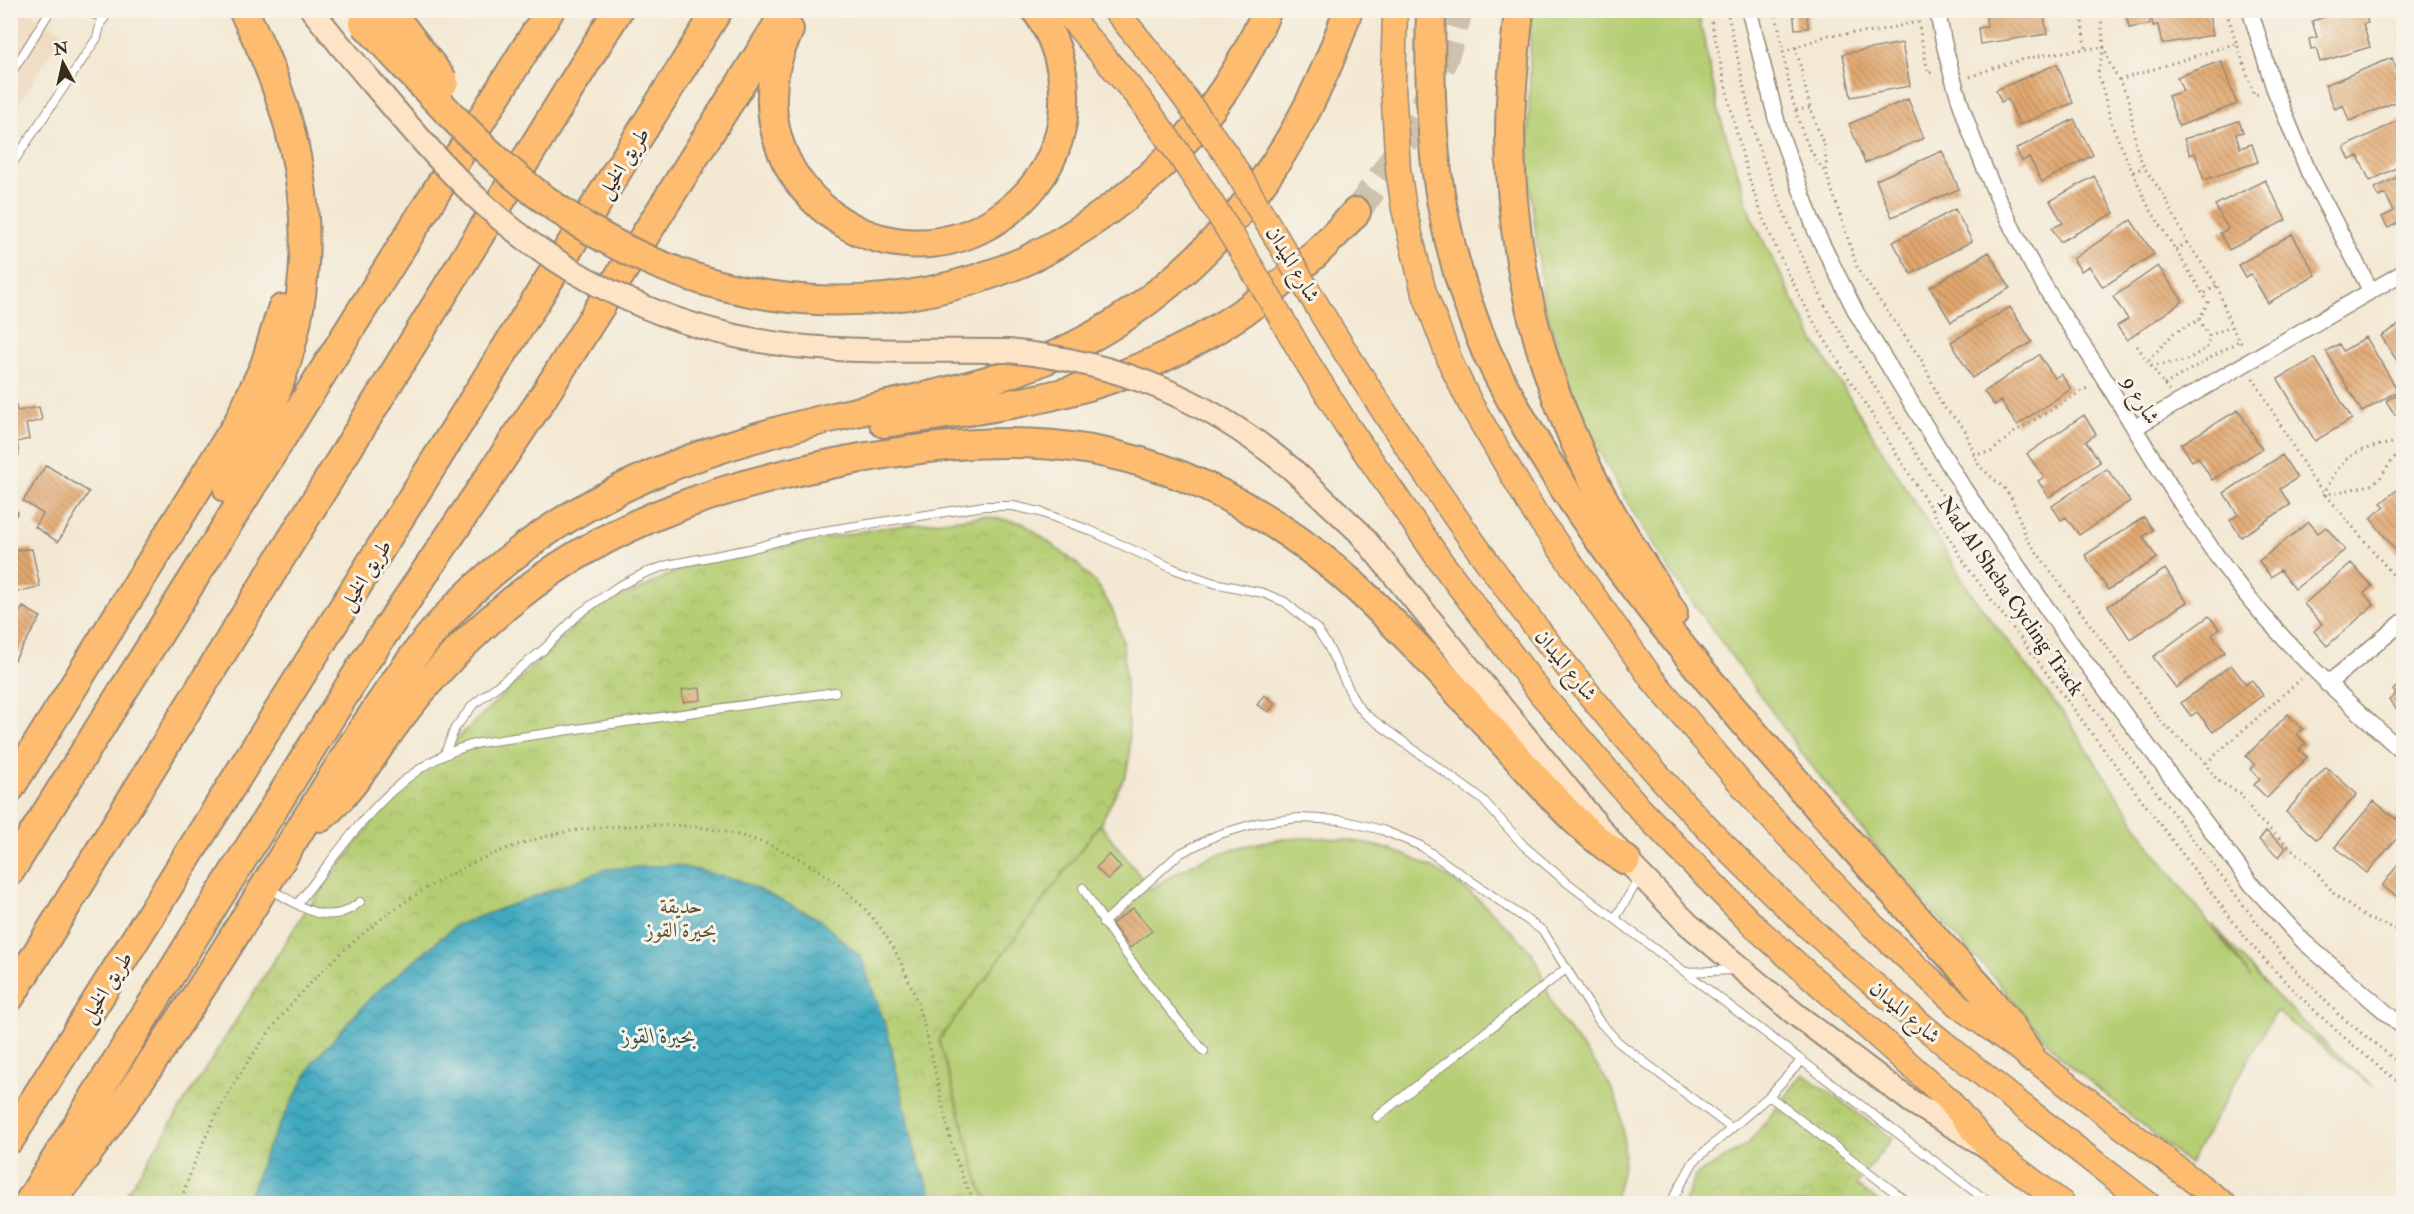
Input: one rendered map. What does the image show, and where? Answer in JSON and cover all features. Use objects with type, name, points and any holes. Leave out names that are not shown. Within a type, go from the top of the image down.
[{"type":"highway","points":[[10,851],[84,720],[249,454],[279,387],[298,321],[306,258],[306,226],[297,162],[276,91],[243,10]]},
{"type":"highway","points":[[10,871],[550,10]]},
{"type":"highway","points":[[10,997],[618,10]]},
{"type":"highway","name":"طريق الخيل","points":[[10,1139],[718,10]]},
{"type":"highway","points":[[28,1203],[353,681],[540,402],[787,10]]},
{"type":"highway","points":[[800,10],[779,54],[771,90],[773,127],[786,162],[808,193],[838,219],[874,236],[913,243],[953,239],[990,224],[1022,200],[1046,168],[1060,131],[1064,91],[1057,53],[1036,10]]},
{"type":"highway","points":[[368,15],[484,148],[554,206],[613,242],[686,274],[751,293],[821,301],[891,299],[959,286],[1025,261],[1056,246],[1112,209],[1163,165],[1186,141],[1227,87],[1267,10]]},
{"type":"highway","points":[[50,1203],[81,1164],[135,1085],[407,664],[436,628],[481,583],[541,535],[601,497],[646,475],[722,447],[1001,377],[1070,347],[1135,309],[1194,262],[1246,207],[1290,144],[1308,112],[1337,44],[1348,10]]},
{"type":"highway","points":[[1431,10],[1430,110],[1438,196],[1459,280],[1486,351],[1520,418],[1581,514],[1651,611],[1731,707],[1980,988],[2012,1028],[2031,1057]]},
{"type":"highway","points":[[1519,10],[1512,87],[1512,179],[1520,257],[1545,361],[1575,443],[1597,487],[1731,707]]},
{"type":"highway","points":[[10,788],[214,464],[253,395],[275,335],[288,273],[291,209],[276,91]]},
{"type":"highway","points":[[722,447],[1014,403],[1109,380],[1173,354],[1241,315],[1308,262],[1356,212]]},
{"type":"highway","points":[[297,833],[323,815],[346,793],[428,682],[483,626],[544,576],[616,533],[692,501],[789,473],[939,447],[1024,442],[1091,450],[1162,468],[1238,502],[1295,538],[1339,572],[1386,616],[1575,821],[1634,868]]},
{"type":"highway","points":[[10,970],[39,950]]},
{"type":"main road","points":[[312,10],[452,172],[494,213],[540,250],[574,272],[644,307],[718,332],[795,346],[1008,351],[1052,356],[1106,367],[1172,391],[1235,425],[1292,469],[1359,532],[1634,868],[1739,970],[1912,1102],[1989,1148]]},
{"type":"main road","name":"شارع الميدان","points":[[1064,10],[1137,96],[1218,209],[1302,354],[1346,424],[1441,562],[1542,695],[1598,761],[1686,857],[1754,926],[1946,1097],[1989,1148],[2063,1203]]},
{"type":"main road","name":"شارع الميدان","points":[[1115,10],[1165,71],[1234,166],[1331,329],[1425,476],[1502,584],[1603,711],[1711,832],[1880,992],[1935,1038],[2148,1203]]},
{"type":"main road","points":[[1395,10],[1393,87],[1398,168],[1415,259],[1452,366],[1511,477],[1652,679],[1816,868],[1928,979],[1986,1028],[2031,1057],[2224,1203]]},
{"type":"street","points":[[1749,10],[1779,130],[1816,232],[1857,314],[1964,489],[2071,643],[2253,885],[2304,942],[2403,1028]]},
{"type":"street","name":"شارع 9","points":[[1937,10],[1952,84],[1977,148],[2011,222],[2047,291],[2189,516],[2236,583],[2311,669],[2403,753]]},
{"type":"street","points":[[2250,10],[2274,88],[2309,173],[2371,291]]},
{"type":"street","points":[[2133,428],[2403,272]]},
{"type":"street","points":[[2327,684],[2403,621]]},
{"type":"lane","points":[[10,75],[49,11],[63,10]]},
{"type":"lane","points":[[10,167],[92,46],[104,15],[85,10]]},
{"type":"lane","points":[[445,753],[455,728],[473,705],[543,650],[579,614],[617,587],[645,573],[668,565],[750,549],[804,534],[965,508],[1013,506],[1070,522],[1153,561],[1214,583],[1263,593],[1285,602],[1317,629],[1334,656],[1355,702],[1365,714],[1483,800],[1541,862],[1991,1203]]},
{"type":"lane","points":[[298,903],[358,828],[400,781],[445,753],[479,743],[836,692]]},
{"type":"lane","points":[[1103,922],[1179,854],[1217,835],[1257,823],[1299,818],[1341,820],[1382,830],[1421,846],[1543,931],[1599,1021],[1618,1042],[1731,1128]]},
{"type":"lane","points":[[1616,917],[1634,868]]},
{"type":"lane","points":[[264,886],[326,916],[345,913],[360,902]]},
{"type":"lane","points":[[1083,888],[1103,922],[1147,983],[1204,1050]]},
{"type":"lane","points":[[1377,1117],[1567,968]]},
{"type":"lane","points":[[1686,972],[1739,970]]},
{"type":"lane","points":[[1670,1203],[1694,1161],[1769,1096],[1802,1060]]},
{"type":"lane","points":[[1769,1096],[1910,1203]]},
{"type":"path","name":"Nad Al Sheba Cycling Track","points":[[1710,10],[1731,115],[1751,183],[1795,288],[1815,324],[1970,571],[2247,940],[2297,996],[2332,1030],[2403,1086]]},
{"type":"path","points":[[1775,10],[1796,110],[1810,150],[1827,175]]},
{"type":"path","points":[[1916,10],[1928,73],[1948,69]]},
{"type":"path","points":[[2081,10],[2085,49]]},
{"type":"path","points":[[2100,10],[2104,47],[2129,99],[2136,147],[2144,167],[2164,196],[2187,242],[2217,285],[2231,326],[2297,457],[2324,495],[2403,588]]},
{"type":"path","points":[[2240,10],[2227,14],[2254,95],[2274,88]]},
{"type":"path","points":[[2394,10],[2398,40],[2403,52]]},
{"type":"path","points":[[1783,52],[1829,35],[1872,32],[1917,22]]},
{"type":"path","points":[[2119,80],[2237,43]]},
{"type":"path","points":[[1796,46],[1810,108],[1825,148],[1827,175],[1858,270],[1923,362],[1942,405],[1964,428],[1973,455],[1987,474],[2005,489],[2026,539],[2134,688],[2169,730],[2206,763],[2218,781],[2240,793],[2257,818],[2313,868],[2341,901],[2368,919],[2394,928],[2403,936]]},
{"type":"path","points":[[1952,84],[2014,60],[2104,47]]},
{"type":"path","points":[[2104,47],[2099,59],[2100,85],[2113,128],[2152,213],[2205,293],[2207,308],[2199,320],[2174,333],[2148,361]]},
{"type":"path","points":[[1796,110],[1810,108]]},
{"type":"path","points":[[2133,172],[2144,167]]},
{"type":"path","points":[[2176,250],[2187,242]]},
{"type":"path","points":[[2205,293],[2217,285]]},
{"type":"path","points":[[2151,366],[2185,361],[2198,355],[2209,344],[2209,336],[2199,320]]},
{"type":"path","points":[[2209,336],[2231,326]]},
{"type":"path","points":[[2164,385],[2238,341]]},
{"type":"path","points":[[2137,346],[2177,404]]},
{"type":"path","points":[[1973,455],[1995,449],[2016,430],[2104,378]]},
{"type":"path","points":[[2324,495],[2333,473],[2348,457],[2381,445],[2403,442]]},
{"type":"path","points":[[2324,495],[2371,485],[2380,478],[2403,442]]},
{"type":"path","points":[[2206,763],[2311,669]]},
{"type":"path","points":[[180,1203],[211,1125],[239,1073],[266,1034],[300,993],[354,942],[408,901],[458,871],[516,847],[556,834],[597,828],[670,825],[716,829],[760,841],[804,860],[832,879],[874,920],[905,970],[919,1007],[957,1162],[977,1203]]},
{"type":"shaded area","points":[[11,11],[29,11],[63,33],[11,117]]},
{"type":"green space","points":[[1531,11],[1698,11],[1719,113],[1751,216],[1814,341],[1975,599],[2066,717],[2153,850],[2251,978],[2213,924],[2290,1009],[2374,1087],[2276,1011],[2189,1164],[2060,1057],[1991,974],[1894,869],[1807,760],[1665,564],[1619,488],[1578,412],[1544,304],[1528,170]]},
{"type":"green space","name":"حديقة بحيرة القوز","points":[[984,516],[1023,523],[1076,563],[1099,587],[1113,611],[1123,642],[1130,754],[1126,774],[1100,824],[939,1040],[981,1189],[990,1203],[120,1204],[304,913],[383,809],[590,612],[609,600],[635,592],[687,566],[874,529]]},
{"type":"green space","points":[[1100,824],[1150,889],[1199,861],[1246,846],[1286,839],[1325,838],[1363,843],[1399,853],[1435,869],[1468,891],[1531,952],[1560,1019],[1600,1070],[1611,1088],[1621,1116],[1624,1146],[1621,1175],[1613,1203],[990,1203],[981,1189],[939,1040]]},
{"type":"green space","points":[[1803,1074],[1892,1138],[1856,1185],[1880,1203],[1684,1204],[1695,1176],[1748,1144]]},
{"type":"water","name":"بحيرة القوز","points":[[675,865],[739,880],[817,918],[861,957],[887,1030],[916,1155],[935,1203],[247,1203],[267,1148],[314,1061],[373,995],[457,925],[607,869]]},
{"type":"building","points":[[1793,10],[1807,10],[1808,28],[1795,29]]},
{"type":"building","points":[[1985,10],[2043,10],[2047,34],[1980,44],[1978,28],[1987,27]]},
{"type":"building","points":[[2148,10],[2150,24],[2129,28],[2126,12]]},
{"type":"building","points":[[2150,10],[2208,10],[2213,35],[2162,44],[2158,25],[2153,26]]},
{"type":"building","points":[[2346,10],[2364,10],[2368,23],[2363,24],[2370,47],[2320,62],[2316,48],[2311,49],[2309,39],[2317,37],[2312,21]]},
{"type":"building","points":[[1902,43],[1910,86],[1851,97],[1843,54]]},
{"type":"building","points":[[2392,58],[2400,78],[2395,79],[2403,99],[2349,121],[2343,105],[2335,109],[2325,85]]},
{"type":"building","points":[[2221,61],[2237,104],[2179,126],[2168,96],[2183,91],[2177,77]]},
{"type":"building","points":[[2057,64],[2073,103],[2019,125],[2008,99],[2001,102],[1996,90]]},
{"type":"building","points":[[1908,99],[1924,138],[1865,163],[1849,124]]},
{"type":"building","points":[[2404,118],[2404,164],[2370,181],[2358,156],[2350,160],[2344,147]]},
{"type":"building","points":[[2074,119],[2093,155],[2042,182],[2029,157],[2022,161],[2016,149]]},
{"type":"building","points":[[2239,121],[2243,132],[2236,134],[2240,148],[2252,144],[2258,162],[2204,180],[2195,153],[2190,155],[2184,139]]},
{"type":"building","points":[[1942,151],[1959,189],[1892,217],[1876,180]]},
{"type":"building","points":[[2404,174],[2404,220],[2388,228],[2382,217],[2394,211],[2385,194],[2379,197],[2375,188]]},
{"type":"building","points":[[2094,176],[2114,213],[2060,242],[2052,228],[2063,223],[2050,201]]},
{"type":"building","points":[[2265,180],[2286,220],[2229,250],[2220,233],[2228,229],[2215,205]]},
{"type":"building","points":[[1955,209],[1972,241],[1911,274],[1893,242]]},
{"type":"building","points":[[2131,220],[2154,254],[2103,287],[2089,266],[2081,271],[2073,259]]},
{"type":"building","points":[[2292,234],[2316,275],[2268,303],[2251,274],[2245,277],[2238,265]]},
{"type":"building","points":[[1989,252],[2010,288],[1951,322],[1930,287]]},
{"type":"building","points":[[2158,266],[2183,301],[2127,340],[2117,326],[2128,319],[2113,297]]},
{"type":"building","points":[[2010,307],[2032,342],[1972,378],[1951,342]]},
{"type":"building","points":[[2404,322],[2404,372],[2381,336]]},
{"type":"building","points":[[2366,337],[2398,391],[2362,412],[2326,351],[2339,344],[2343,351]]},
{"type":"building","points":[[2039,355],[2055,378],[2061,374],[2071,389],[2017,425],[2001,401],[1994,405],[1984,392]]},
{"type":"building","points":[[2315,358],[2352,419],[2315,441],[2278,379]]},
{"type":"building","points":[[2399,393],[2404,400],[2404,409],[2395,415],[2386,401]]},
{"type":"building","points":[[16,405],[17,411],[39,407],[42,420],[26,424],[29,439],[17,442],[19,455],[10,457],[10,406]]},
{"type":"building","points":[[2238,410],[2262,449],[2212,480],[2198,457],[2192,461],[2181,444]]},
{"type":"building","points":[[2084,415],[2096,434],[2086,441],[2100,462],[2049,497],[2038,481],[2044,477],[2027,454]]},
{"type":"building","points":[[2282,455],[2297,478],[2280,489],[2290,505],[2241,537],[2230,520],[2238,515],[2224,493]]},
{"type":"building","points":[[46,465],[89,492],[58,542],[35,527],[43,514],[23,501]]},
{"type":"building","points":[[2107,469],[2130,501],[2079,535],[2066,517],[2061,520],[2052,506]]},
{"type":"building","points":[[2398,489],[2404,496],[2404,561],[2370,518],[2385,507],[2381,503]]},
{"type":"building","points":[[10,507],[18,512],[10,524]]},
{"type":"building","points":[[2144,517],[2153,530],[2143,537],[2157,558],[2108,590],[2085,555]]},
{"type":"building","points":[[2309,522],[2318,533],[2326,527],[2345,550],[2295,589],[2280,570],[2271,577],[2259,561]]},
{"type":"building","points":[[32,549],[40,587],[10,593],[10,550]]},
{"type":"building","points":[[2351,563],[2372,586],[2364,593],[2374,605],[2327,646],[2314,631],[2322,624],[2304,604]]},
{"type":"building","points":[[2165,569],[2187,602],[2130,639],[2108,606]]},
{"type":"building","points":[[23,607],[41,617],[10,667],[10,617],[15,620]]},
{"type":"building","points":[[2209,616],[2219,629],[2212,635],[2225,652],[2176,688],[2153,657]]},
{"type":"building","points":[[2231,665],[2246,684],[2252,680],[2263,695],[2213,732],[2197,712],[2191,716],[2181,703]]},
{"type":"building","points":[[2404,680],[2404,706],[2398,711],[2389,700],[2396,694],[2393,690]]},
{"type":"building","points":[[700,688],[701,700],[683,702],[682,690]]},
{"type":"building","points":[[1264,695],[1275,703],[1269,712],[1257,705]]},
{"type":"building","points":[[2288,714],[2303,729],[2297,734],[2306,743],[2299,750],[2307,757],[2267,798],[2254,785],[2260,779],[2250,769],[2255,765],[2246,756]]},
{"type":"building","points":[[2326,767],[2357,794],[2317,840],[2286,812]]},
{"type":"building","points":[[2374,801],[2396,819],[2401,812],[2404,814],[2404,830],[2367,873],[2335,847]]},
{"type":"building","points":[[2266,831],[2286,848],[2279,857],[2259,840]]},
{"type":"building","points":[[1109,854],[1121,867],[1108,880],[1096,868]]},
{"type":"building","points":[[2404,856],[2404,908],[2399,905],[2402,900],[2382,886]]},
{"type":"building","points":[[1133,908],[1152,931],[1130,948],[1112,924]]},
{"type":"tunnel","points":[[1356,212],[1389,166],[1418,117],[1442,65],[1459,10]]}]
